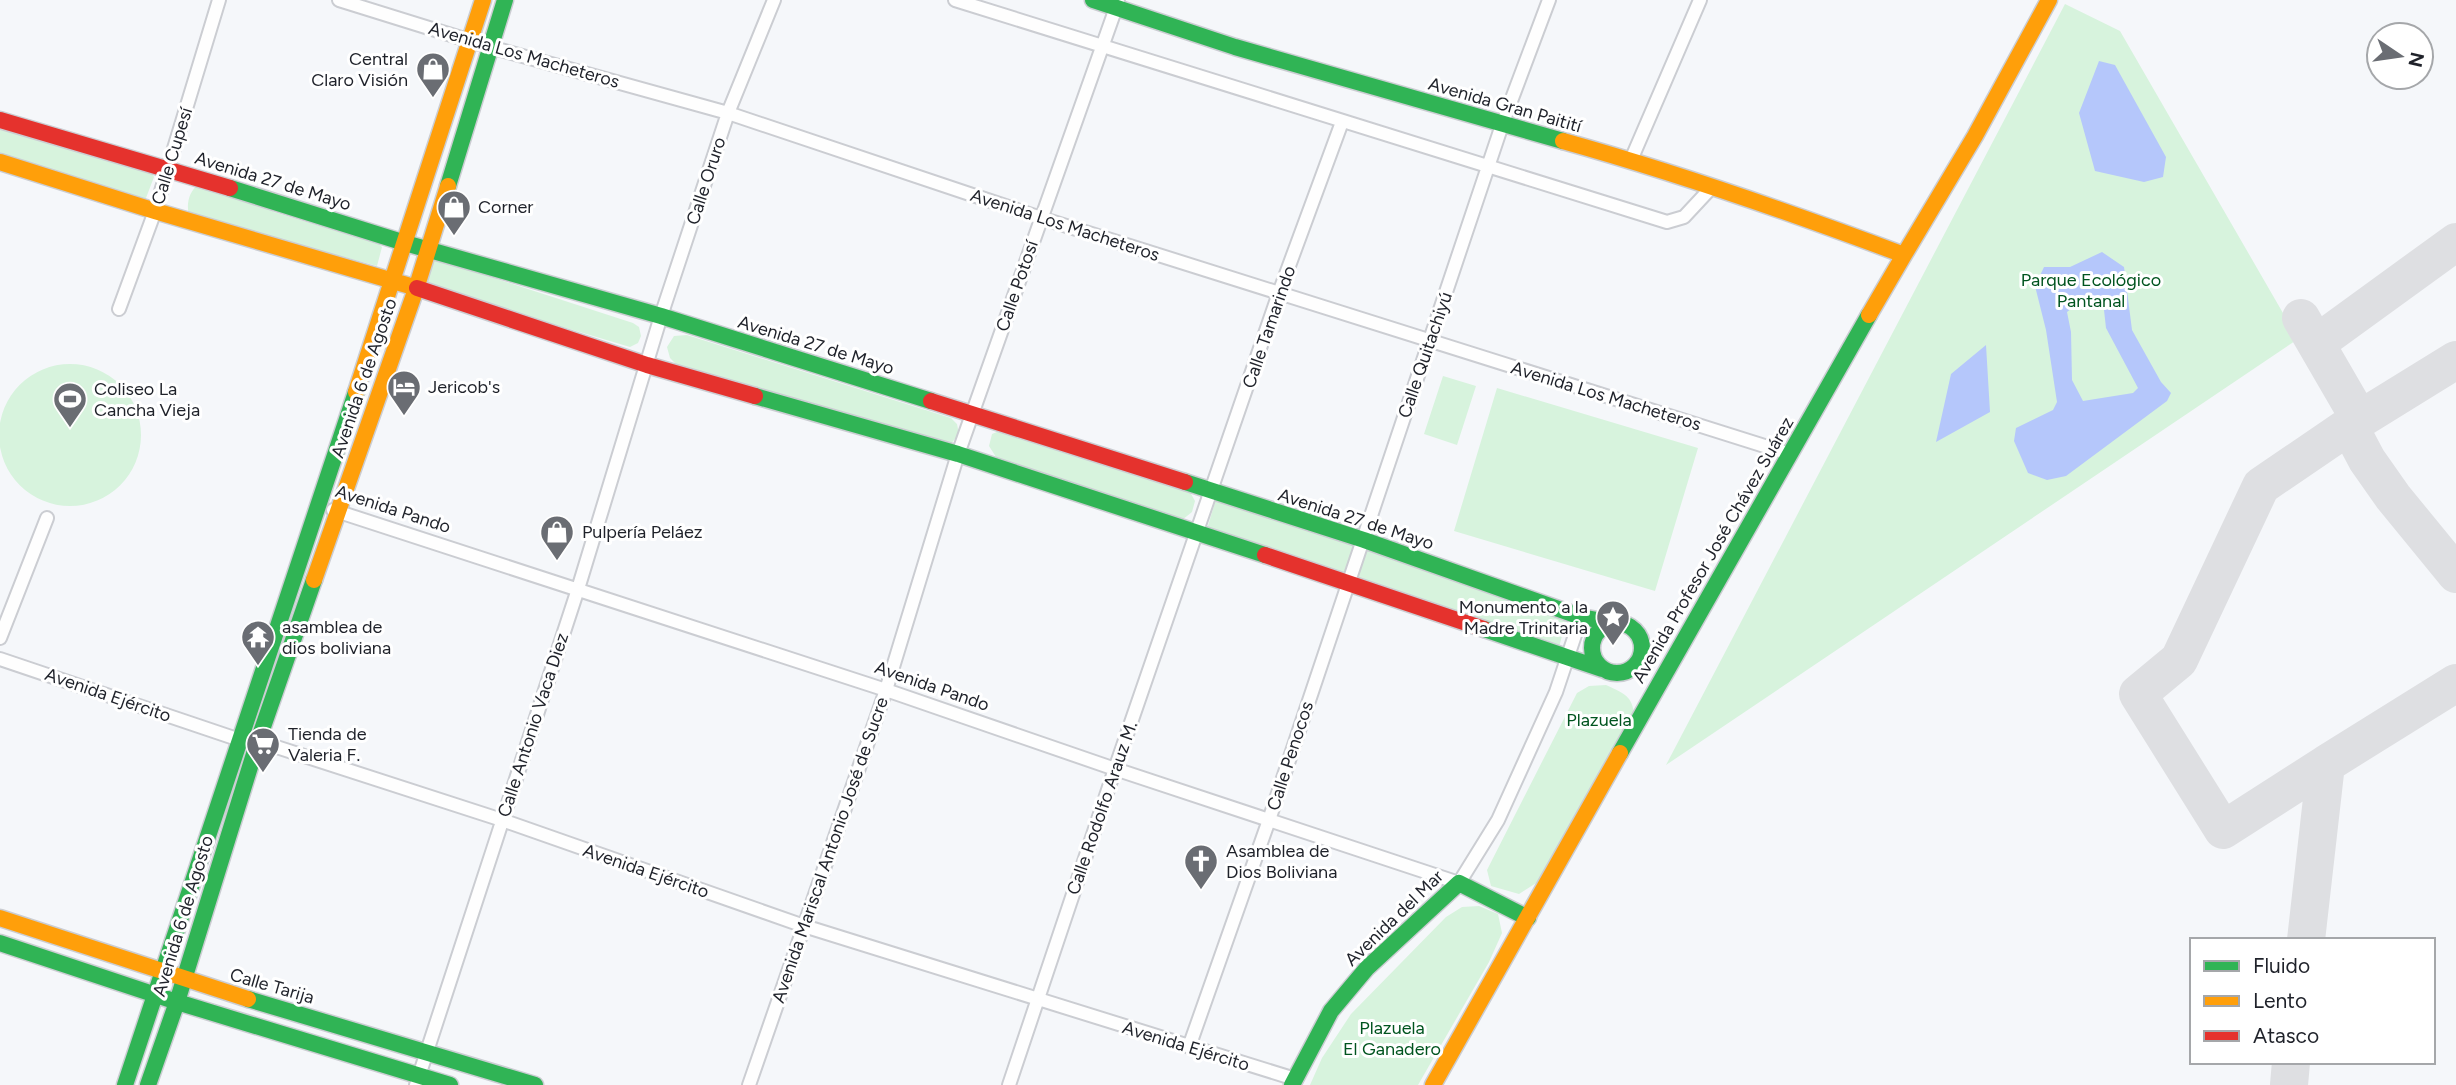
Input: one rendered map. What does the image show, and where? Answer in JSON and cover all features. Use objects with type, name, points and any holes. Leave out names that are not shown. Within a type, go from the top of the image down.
[{"type":"main road","name":"Avenida 6 de Agosto","points":[[125,1085],[394,281],[482,0]]},
{"type":"main road","name":"Avenida 6 de Agosto","points":[[148,1085],[177,1002],[258,741],[416,289],[505,0]]},
{"type":"main road","name":"Avenida Gran Paitití","points":[[1093,0],[1118,4],[1236,47],[1630,160],[1824,225],[1904,255]]},
{"type":"main road","name":"Avenida Profesor José Chávez Suárez","points":[[1433,1085],[1667,669],[1975,136],[2049,0]]},
{"type":"main road","name":"Avenida 27 de Mayo","points":[[0,120],[168,168],[405,243],[661,316],[1364,540],[1581,617],[1614,623]]},
{"type":"main road","points":[[0,162],[394,281],[647,365],[958,454],[1197,532],[1567,659],[1618,674],[1626,672],[1642,655],[1636,632],[1630,626],[1614,623],[1599,631],[1594,638],[1593,655],[1602,669]]},
{"type":"main road","points":[[1642,655],[1667,669]]},
{"type":"main road","name":"Avenida Pando","points":[[1460,883],[1528,918]]},
{"type":"main road","name":"Avenida del Mar","points":[[1294,1082],[1331,1011],[1367,968],[1460,883]]},
{"type":"main road","name":"Calle Tarija","points":[[0,918],[164,971],[184,980],[535,1085]]},
{"type":"main road","points":[[0,943],[417,1081],[450,1085]]},
{"type":"street","name":"Calle Cupesí","points":[[119,309],[155,211],[219,0]]},
{"type":"street","name":"Avenida Los Macheteros","points":[[339,0],[490,47],[728,113],[1041,218],[1790,454]]},
{"type":"street","name":"Calle Oruro","points":[[647,365],[728,113],[774,0]]},
{"type":"street","points":[[955,0],[1667,222],[1684,217],[1711,188]]},
{"type":"street","name":"Calle Quitachiyú","points":[[1347,583],[1364,540],[1502,125],[1549,0]]},
{"type":"street","points":[[1630,160],[1700,0]]},
{"type":"street","name":"Calle Potosí","points":[[958,454],[1118,4]]},
{"type":"street","name":"Calle Tamarindo","points":[[1197,532],[1279,293],[1342,122]]},
{"type":"street","name":"Calle Antonio Vaca Diez","points":[[417,1081],[578,589],[647,365]]},
{"type":"street","name":"Avenida Mariscal Antonio José de Sucre","points":[[749,1085],[886,690],[958,454]]},
{"type":"street","name":"Avenida Pando","points":[[318,505],[886,690],[1460,883]]},
{"type":"street","points":[[0,638],[47,518]]},
{"type":"street","name":"Calle Rodolfo Arauz M.","points":[[1009,1085],[1197,532]]},
{"type":"street","name":"Calle Penocos","points":[[1189,1047],[1269,820],[1347,583]]},
{"type":"street","name":"Avenida del Mar","points":[[1460,883],[1498,820],[1556,692],[1581,617]]},
{"type":"street","name":"Avenida Ejército","points":[[0,659],[240,740],[258,741],[502,820],[804,926],[1294,1082]]},
{"type":"green space","name":"Parque Ecológico Pantanal","points":[[2065,4],[2120,31],[2298,339],[1666,765]]},
{"type":"green space","points":[[0,127],[152,173],[154,177],[146,198],[142,200],[0,154]]},
{"type":"green space","points":[[199,184],[265,204],[274,212],[379,244],[382,247],[377,266],[189,215],[189,198]]},
{"type":"green space","points":[[432,258],[633,323],[639,327],[641,336],[638,343],[630,347],[424,286]]},
{"type":"green space","points":[[687,335],[951,418],[957,424],[959,434],[950,445],[677,365],[670,358],[667,347],[674,336]]},
{"type":"green space","name":"Coliseo La Cancha Vieja","points":[[70,364],[97,369],[120,385],[136,408],[141,435],[136,462],[120,485],[97,501],[70,506],[43,501],[20,485],[4,462],[-1,435],[4,408],[20,385],[43,369]]},
{"type":"green space","points":[[1443,376],[1476,386],[1457,445],[1424,434]]},
{"type":"green space","points":[[1497,388],[1698,448],[1655,591],[1454,531]]},
{"type":"green space","points":[[1004,429],[1190,492],[1195,501],[1192,512],[1182,520],[1167,517],[996,457],[989,446],[992,434]]},
{"type":"green space","points":[[1216,499],[1355,543],[1342,578],[1207,529]]},
{"type":"green space","points":[[1368,548],[1568,613],[1558,651],[1354,580]]},
{"type":"green space","name":"Plazuela","points":[[1606,685],[1628,698],[1633,707],[1635,721],[1541,880],[1519,894],[1491,886],[1487,870],[1577,693],[1589,686]]},
{"type":"green space","name":"Plazuela El Ganadero","points":[[1479,906],[1498,914],[1502,933],[1489,962],[1418,1085],[1310,1085],[1322,1058],[1351,1014],[1446,917],[1462,907]]},
{"type":"water","points":[[2099,61],[2115,65],[2166,157],[2163,177],[2144,182],[2095,171],[2079,113]]},
{"type":"water","points":[[2102,252],[2124,267],[2132,330],[2161,382],[2171,393],[2167,401],[2066,476],[2047,480],[2028,473],[2014,441],[2016,428],[2053,410],[2057,402],[2046,330],[2035,286],[2044,267],[2070,267]],"holes":[[[2085,298],[2103,301],[2106,328],[2138,388],[2133,393],[2083,401],[2072,380],[2071,332],[2067,312]]]},
{"type":"water","points":[[1986,345],[1990,412],[1936,442],[1951,374]]},
{"type":"taxiway","points":[[2317,343],[2456,242]]},
{"type":"taxiway","points":[[2301,318],[2359,418]]},
{"type":"taxiway","points":[[2456,360],[2349,426],[2367,460],[2393,497],[2456,574]]},
{"type":"taxiway","points":[[2326,764],[2223,830],[2138,694],[2179,660],[2261,486],[2349,426]]},
{"type":"taxiway","points":[[2306,938],[2326,764],[2456,683]]},
{"type":"taxiway","points":[[2289,1085],[2291,1064]]},
{"type":"traffic: fast","points":[[448,186],[505,0]]},
{"type":"traffic: fast","points":[[1093,0],[1235,47],[1563,141]]},
{"type":"traffic: fast","points":[[230,188],[405,243],[661,316],[931,401]]},
{"type":"traffic: fast","points":[[1620,753],[1869,315]]},
{"type":"traffic: fast","points":[[125,1085],[356,392]]},
{"type":"traffic: fast","points":[[755,396],[958,454],[1265,555]]},
{"type":"traffic: fast","points":[[1185,482],[1364,540],[1581,617],[1614,623]]},
{"type":"traffic: fast","points":[[148,1085],[177,1002],[258,741],[314,580]]},
{"type":"traffic: fast","points":[[1617,623],[1635,630],[1642,648],[1635,666],[1617,673],[1599,666],[1592,648],[1599,630],[1617,623]]},
{"type":"traffic: fast","points":[[1484,629],[1602,669]]},
{"type":"traffic: fast","points":[[1292,1085],[1331,1011],[1367,968],[1459,883],[1528,918]]},
{"type":"traffic: fast","points":[[0,943],[177,1002],[450,1085]]},
{"type":"traffic: fast","points":[[248,999],[535,1085]]},
{"type":"traffic: slow","points":[[356,392],[483,0]]},
{"type":"traffic: slow","points":[[1904,255],[1975,136],[2049,0]]},
{"type":"traffic: slow","points":[[1563,141],[1735,194],[1904,255],[1869,315]]},
{"type":"traffic: slow","points":[[0,162],[417,288]]},
{"type":"traffic: slow","points":[[314,580],[416,289],[448,186]]},
{"type":"traffic: slow","points":[[1433,1085],[1620,753]]},
{"type":"traffic: slow","points":[[0,918],[248,999]]},
{"type":"traffic: jam","points":[[0,120],[230,188]]},
{"type":"traffic: jam","points":[[417,288],[647,365],[755,396]]},
{"type":"traffic: jam","points":[[931,401],[1185,482]]},
{"type":"traffic: jam","points":[[1265,555],[1484,629]]},
{"type":"place","name":"Central Claro Visión","points":[[433,99]]},
{"type":"place","name":"Corner","points":[[454,237]]},
{"type":"place","name":"Jericob's","points":[[404,417]]},
{"type":"place","name":"Coliseo La Cancha Vieja","points":[[70,429]]},
{"type":"place","name":"Pulpería Peláez","points":[[557,562]]},
{"type":"place","name":"Monumento a la Madre Trinitaria","points":[[1613,647]]},
{"type":"place","name":"asamblea de dios boliviana","points":[[258,667]]},
{"type":"place","name":"Tienda de Valeria F.","points":[[263,774]]},
{"type":"place","name":"Asamblea de Dios Boliviana","points":[[1201,891]]}]
